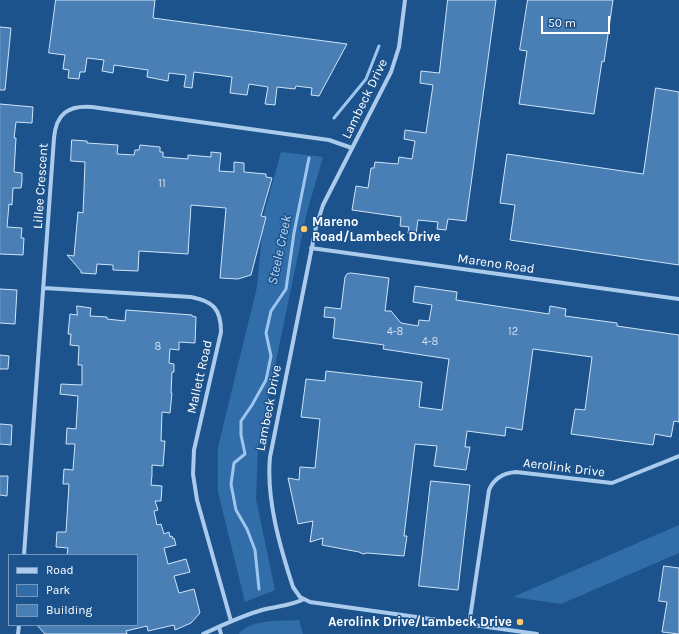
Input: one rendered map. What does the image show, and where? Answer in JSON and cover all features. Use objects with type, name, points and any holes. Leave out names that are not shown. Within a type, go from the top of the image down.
[{"type":"street","name":"Lambeck Drive","points":[[304,599],[296,593],[293,587],[272,510],[268,478],[272,442],[318,217],[352,148],[386,86],[394,67],[405,0]]},
{"type":"street","name":"Lillee Crescent","points":[[24,554],[55,130],[61,116],[74,108],[92,107],[328,140],[352,148]]},
{"type":"street","name":"Mareno Road","points":[[311,248],[679,299]]},
{"type":"street","name":"Mallett Road","points":[[44,288],[191,297],[203,299],[211,304],[217,311],[221,321],[221,332],[194,450],[193,474],[197,500],[231,621]]},
{"type":"street","name":"Aerolink Drive","points":[[470,625],[488,498],[491,485],[496,479],[508,473],[516,472],[612,483],[679,456]]},
{"type":"street","points":[[203,634],[231,621],[266,609],[295,603],[304,599],[318,604],[537,634]]},
{"type":"street","points":[[219,627],[221,634]]},
{"type":"green space","points":[[281,152],[323,157],[307,212],[258,447],[256,499],[275,590],[245,602],[218,492],[218,447],[257,287],[264,214]]},
{"type":"green space","points":[[679,525],[679,553],[561,604],[513,597]]},
{"type":"green space","points":[[299,620],[303,634],[239,634],[244,629],[258,623]]},
{"type":"building","points":[[56,0],[155,0],[153,18],[347,44],[319,96],[311,95],[312,88],[296,86],[295,89],[277,87],[275,105],[265,104],[268,87],[249,84],[247,95],[230,93],[232,77],[194,72],[192,88],[184,87],[186,75],[169,73],[168,81],[147,77],[148,70],[114,65],[113,73],[102,71],[104,60],[87,58],[85,72],[80,72],[79,79],[68,78],[69,70],[63,69],[65,55],[49,53]]},
{"type":"building","points":[[448,0],[496,0],[466,221],[448,219],[446,230],[437,229],[438,222],[418,220],[416,234],[408,233],[409,227],[400,226],[401,217],[352,210],[356,186],[368,188],[371,168],[374,168],[375,162],[398,164],[399,157],[412,159],[415,141],[404,139],[405,130],[426,133],[433,85],[420,83],[421,71],[439,73]]},
{"type":"building","points":[[528,0],[613,0],[604,62],[602,61],[594,114],[519,104],[527,51],[520,50]]},
{"type":"building","points":[[0,27],[11,28],[5,90],[0,90]]},
{"type":"building","points":[[656,88],[679,92],[679,265],[510,240],[515,205],[500,203],[507,154],[643,174]]},
{"type":"building","points":[[0,104],[33,107],[32,123],[16,122],[14,138],[16,138],[14,172],[22,173],[22,181],[21,188],[13,188],[12,205],[9,204],[7,227],[22,228],[21,238],[24,238],[23,255],[0,254]]},
{"type":"building","points":[[72,140],[87,141],[87,143],[118,145],[117,154],[134,155],[135,150],[139,150],[140,145],[160,147],[160,152],[163,152],[163,157],[188,159],[188,155],[211,157],[211,152],[221,153],[219,171],[234,172],[234,162],[244,163],[244,172],[266,174],[266,177],[272,178],[261,216],[266,217],[251,275],[238,279],[220,278],[226,208],[191,205],[188,254],[139,251],[138,271],[113,270],[113,265],[97,264],[96,274],[81,273],[81,271],[67,255],[74,256],[78,212],[83,213],[84,190],[85,162],[71,161]]},
{"type":"building","points":[[351,273],[389,278],[385,311],[391,311],[401,323],[418,326],[419,320],[429,321],[432,305],[413,302],[415,286],[457,292],[456,300],[549,314],[550,306],[566,309],[565,316],[617,323],[617,326],[679,335],[679,422],[674,421],[671,437],[655,434],[653,445],[571,434],[575,409],[585,410],[592,357],[533,349],[522,430],[506,427],[505,436],[467,431],[465,447],[470,447],[466,470],[434,466],[437,446],[415,444],[404,536],[407,536],[404,556],[363,554],[322,545],[323,538],[310,542],[313,521],[298,524],[288,478],[299,480],[300,467],[315,468],[320,419],[301,417],[306,379],[325,381],[326,371],[422,382],[419,407],[442,410],[449,359],[383,349],[384,345],[333,338],[335,318],[324,317],[325,307],[341,309],[345,277],[347,274]]},
{"type":"building","points":[[0,289],[17,290],[15,324],[0,323]]},
{"type":"building","points":[[77,306],[91,308],[90,316],[107,317],[107,319],[125,321],[126,310],[192,315],[196,317],[195,343],[179,342],[179,350],[170,349],[169,363],[174,364],[174,372],[172,372],[170,413],[162,412],[161,441],[165,441],[163,466],[152,465],[151,485],[162,486],[161,501],[155,501],[158,510],[154,511],[157,525],[161,524],[164,534],[169,532],[170,537],[172,536],[173,539],[174,538],[176,545],[164,548],[168,564],[186,559],[190,572],[174,576],[179,593],[194,589],[200,613],[191,623],[175,630],[174,625],[148,631],[147,626],[126,631],[127,634],[45,634],[38,626],[138,626],[138,554],[67,554],[68,548],[56,547],[57,532],[66,532],[69,484],[63,484],[64,469],[73,470],[75,444],[66,444],[67,428],[76,429],[78,396],[60,394],[61,384],[82,385],[82,365],[78,365],[79,346],[70,345],[71,334],[68,334],[70,314],[77,315]]},
{"type":"building","points":[[0,355],[9,356],[8,369],[0,369]]},
{"type":"building","points":[[0,424],[12,425],[11,445],[0,444]]},
{"type":"building","points":[[0,476],[8,476],[7,496],[0,495]]},
{"type":"building","points":[[431,481],[470,485],[458,590],[419,586]]},
{"type":"building","points":[[664,566],[679,568],[679,634],[662,632],[667,602],[659,601]]},
{"type":"waterway","name":"Steele Creek","points":[[334,118],[366,79],[379,46]]},
{"type":"waterway","name":"Steele Creek","points":[[259,589],[255,550],[247,529],[236,510],[231,484],[234,463],[245,454],[241,435],[241,421],[266,380],[271,356],[266,333],[271,311],[286,289],[294,233],[309,158]]},
{"type":"place","name":"Mareno Road/Lambeck Drive","points":[[304,229]]},
{"type":"place","name":"Aerolink Drive/Lambeck Drive","points":[[520,622]]}]
